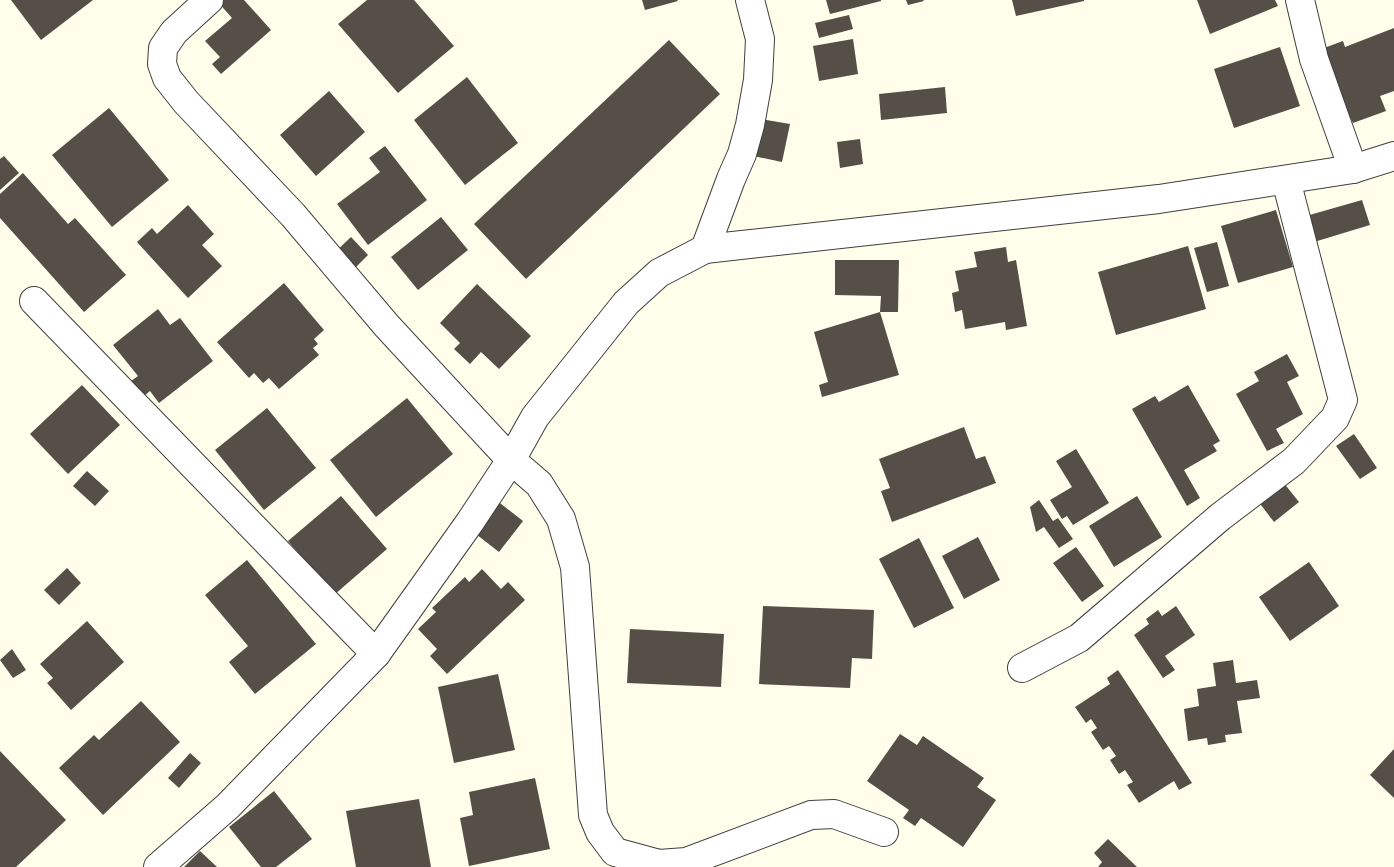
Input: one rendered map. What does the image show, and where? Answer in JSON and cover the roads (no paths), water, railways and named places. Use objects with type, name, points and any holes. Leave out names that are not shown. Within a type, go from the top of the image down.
[{"type":"street","points":[[208,0],[174,32],[163,48],[162,64],[167,78],[186,102],[293,215],[387,326],[511,460],[539,484],[561,519],[575,567],[593,816],[600,832],[615,852],[659,864],[686,862],[811,815],[834,814],[884,832]]},
{"type":"street","points":[[704,249],[742,154],[750,125],[758,80],[760,39],[750,0]]},
{"type":"street","points":[[1300,0],[1314,59],[1353,169]]},
{"type":"street","points":[[160,866],[228,806],[376,654],[470,522],[511,460],[536,417],[626,303],[659,273],[704,249],[791,241],[938,222],[1159,199],[1353,169],[1394,156]]},
{"type":"street","points":[[1022,668],[1079,638],[1220,517],[1294,461],[1336,418],[1343,400],[1286,180]]},
{"type":"street","points":[[34,301],[376,654]]}]
